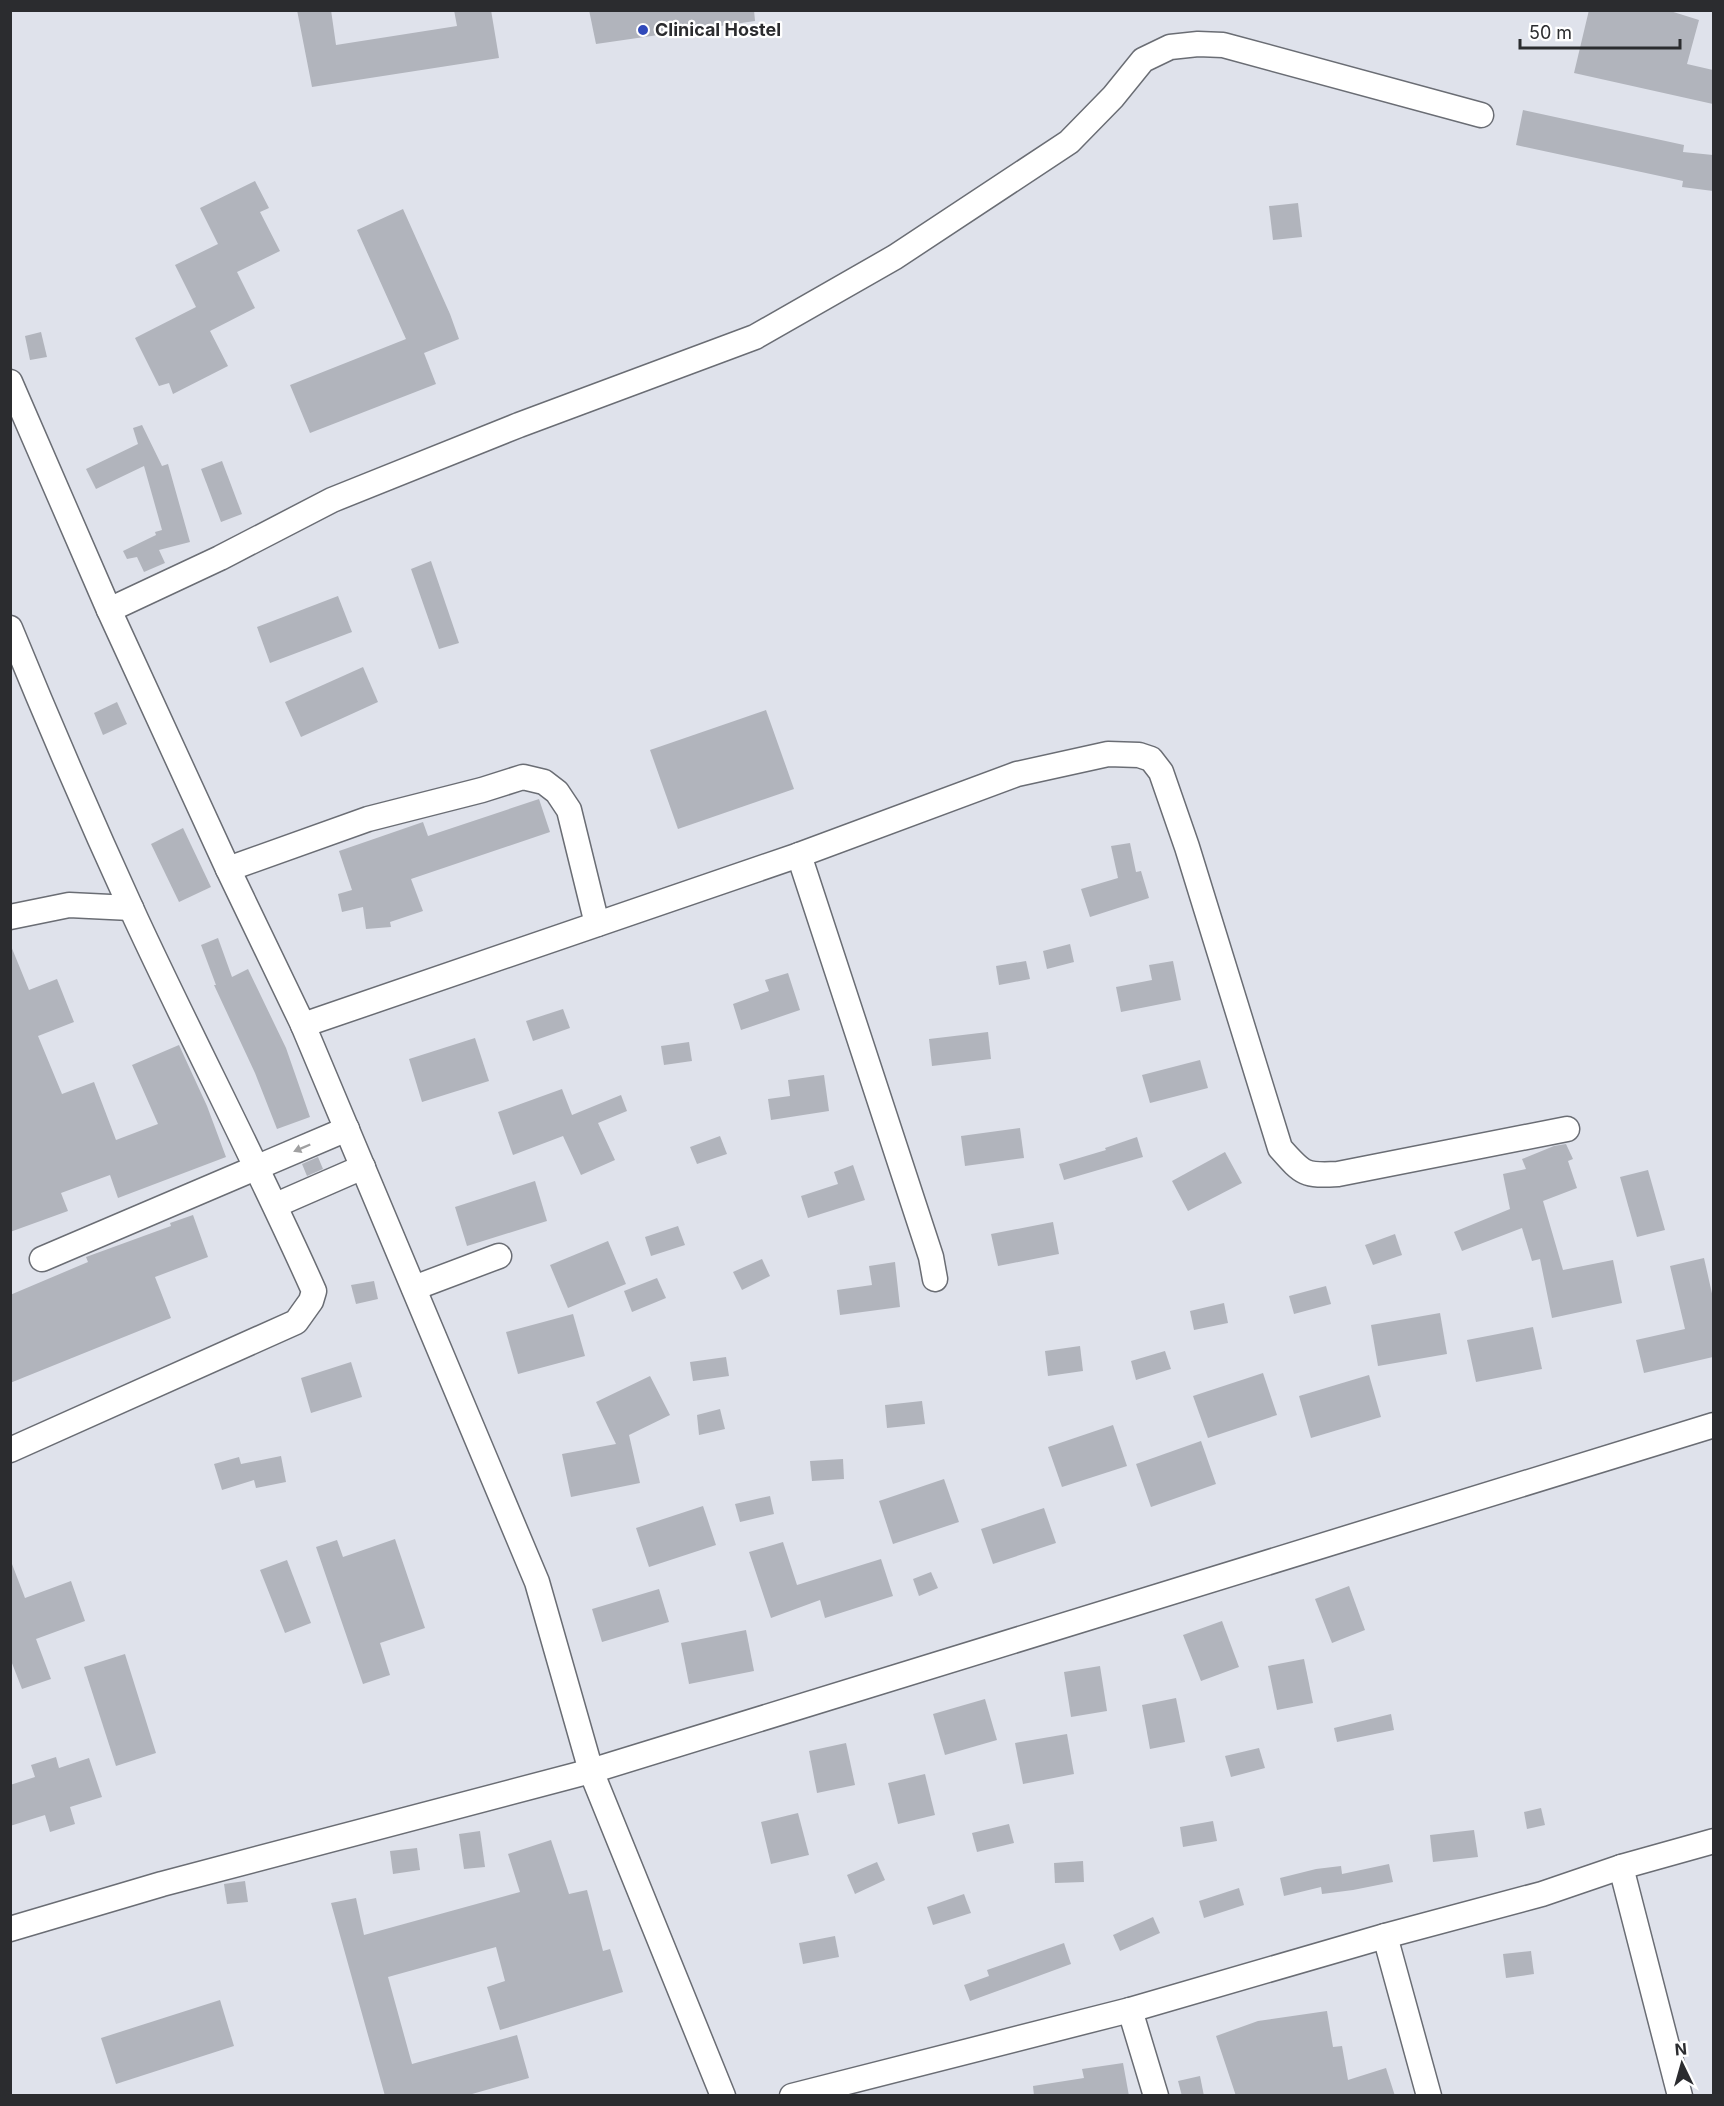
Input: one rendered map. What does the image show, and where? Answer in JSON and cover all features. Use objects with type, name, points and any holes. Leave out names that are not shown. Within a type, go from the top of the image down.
[{"type":"street","points":[[110,610],[220,558],[332,500],[519,425],[756,337],[896,257],[1070,142],[1113,97],[1143,60],[1170,47],[1198,44],[1222,45],[1481,115]]},
{"type":"street","points":[[10,382],[110,610],[228,868],[303,1025],[537,1582],[591,1772],[723,2096]]},
{"type":"street","points":[[10,628],[131,908],[276,1205],[314,1291],[311,1301],[296,1322],[10,1450]]},
{"type":"street","points":[[303,1025],[799,855],[1017,774],[1108,754],[1139,755],[1151,759],[1161,772],[1187,847],[1280,1148],[1294,1164],[1311,1176],[1338,1174],[1566,1129]]},
{"type":"street","points":[[228,868],[368,819],[482,790],[523,777],[544,782],[558,792],[569,810],[597,924]]},
{"type":"street","points":[[799,855],[928,1246],[935,1279]]},
{"type":"street","points":[[10,918],[69,904],[131,908]]},
{"type":"street","points":[[42,1260],[347,1129]]},
{"type":"street","points":[[276,1205],[363,1167]]},
{"type":"street","points":[[414,1288],[499,1256]]},
{"type":"street","points":[[10,1929],[174,1881],[591,1772],[1713,1425]]},
{"type":"street","points":[[792,2096],[1130,2010],[1385,1936],[1542,1894],[1622,1867],[1713,1841]]},
{"type":"street","points":[[1622,1867],[1680,2096]]},
{"type":"street","points":[[1385,1936],[1429,2096]]},
{"type":"street","points":[[1130,2010],[1156,2096]]},
{"type":"building","points":[[297,10],[331,10],[336,45],[457,26],[454,10],[491,10],[499,58],[312,87]]},
{"type":"building","name":"Clinical Hostel","points":[[589,10],[754,10],[755,21],[596,44]]},
{"type":"building","points":[[1589,10],[1667,10],[1699,20],[1687,64],[1713,70],[1713,104],[1574,73]]},
{"type":"building","points":[[1523,110],[1684,145],[1683,152],[1713,155],[1713,191],[1682,187],[1683,181],[1516,145]]},
{"type":"building","points":[[255,181],[269,208],[260,212],[280,251],[237,272],[255,308],[210,331],[228,366],[173,394],[169,383],[159,386],[135,338],[196,307],[175,265],[218,244],[200,208]]},
{"type":"building","points":[[1298,203],[1302,237],[1273,240],[1269,206]]},
{"type":"building","points":[[403,209],[459,339],[424,353],[436,384],[310,433],[290,385],[406,339],[357,230]]},
{"type":"building","points":[[41,332],[47,357],[30,360],[25,336]]},
{"type":"building","points":[[142,425],[162,466],[168,464],[190,542],[159,550],[165,563],[144,572],[137,557],[127,559],[123,551],[162,530],[144,466],[96,489],[86,469],[138,444],[133,428]]},
{"type":"building","points":[[222,461],[242,514],[221,522],[201,469]]},
{"type":"building","points":[[431,561],[459,643],[439,649],[411,569]]},
{"type":"building","points":[[338,596],[352,632],[270,663],[257,627]]},
{"type":"building","points":[[363,667],[378,702],[301,737],[285,702]]},
{"type":"building","points":[[117,702],[127,724],[103,735],[94,713]]},
{"type":"building","points":[[766,710],[794,789],[678,829],[650,750]]},
{"type":"building","points":[[539,799],[550,832],[411,879],[423,911],[390,922],[391,927],[366,929],[363,907],[342,912],[338,894],[352,890],[339,851],[423,822],[428,836]]},
{"type":"building","points":[[183,828],[211,887],[179,902],[151,844]]},
{"type":"building","points":[[1130,843],[1136,872],[1141,871],[1149,898],[1090,917],[1081,889],[1118,878],[1111,846]]},
{"type":"building","points":[[218,938],[232,977],[248,969],[286,1048],[310,1117],[277,1129],[255,1073],[214,985],[216,985],[201,945]]},
{"type":"building","points":[[1070,944],[1074,962],[1047,969],[1043,951]]},
{"type":"building","points":[[11,946],[29,990],[57,979],[74,1022],[38,1036],[62,1094],[94,1082],[116,1140],[158,1124],[132,1065],[179,1045],[207,1106],[226,1157],[118,1198],[110,1175],[61,1193],[68,1211],[10,1232]]},
{"type":"building","points":[[1026,961],[1030,979],[999,985],[996,966]]},
{"type":"building","points":[[1173,961],[1181,1000],[1121,1012],[1116,987],[1152,980],[1149,965]]},
{"type":"building","points":[[788,973],[800,1010],[741,1030],[733,1004],[769,991],[765,980]]},
{"type":"building","points":[[563,1009],[570,1028],[533,1041],[526,1021]]},
{"type":"building","points":[[988,1032],[991,1059],[932,1066],[929,1039]]},
{"type":"building","points":[[475,1038],[489,1081],[422,1102],[409,1059]]},
{"type":"building","points":[[689,1042],[692,1061],[664,1065],[661,1046]]},
{"type":"building","points":[[1200,1060],[1208,1088],[1150,1103],[1142,1075]]},
{"type":"building","points":[[824,1075],[829,1111],[771,1120],[768,1099],[790,1096],[788,1080]]},
{"type":"building","points":[[562,1089],[572,1115],[621,1095],[627,1111],[598,1123],[615,1160],[581,1175],[563,1136],[513,1155],[498,1112]]},
{"type":"building","points":[[1020,1128],[1024,1158],[965,1166],[961,1136]]},
{"type":"building","points":[[720,1136],[727,1154],[697,1164],[690,1147]]},
{"type":"building","points":[[1137,1137],[1143,1157],[1064,1180],[1059,1164],[1106,1150],[1105,1148]]},
{"type":"building","points":[[1566,1144],[1573,1159],[1568,1161],[1577,1188],[1543,1201],[1563,1270],[1613,1260],[1622,1303],[1552,1318],[1540,1259],[1532,1261],[1522,1228],[1462,1251],[1454,1232],[1510,1209],[1503,1174],[1526,1169],[1522,1159],[1554,1146]]},
{"type":"building","points":[[1225,1152],[1242,1183],[1188,1211],[1172,1181]]},
{"type":"building","points":[[318,1157],[323,1169],[307,1176],[302,1164]]},
{"type":"building","points":[[853,1165],[865,1200],[808,1218],[801,1196],[838,1184],[834,1172]]},
{"type":"building","points":[[1648,1170],[1665,1230],[1637,1237],[1620,1177]]},
{"type":"building","points":[[535,1181],[547,1221],[467,1246],[455,1207]]},
{"type":"building","points":[[193,1215],[208,1257],[155,1277],[171,1318],[10,1383],[10,1295],[88,1262],[86,1257],[171,1226],[170,1223]]},
{"type":"building","points":[[1053,1222],[1059,1254],[998,1266],[991,1234]]},
{"type":"building","points":[[678,1226],[685,1245],[651,1256],[645,1237]]},
{"type":"building","points":[[1395,1234],[1402,1255],[1373,1265],[1365,1245]]},
{"type":"building","points":[[608,1241],[626,1284],[568,1308],[550,1265]]},
{"type":"building","points":[[1704,1258],[1713,1298],[1713,1357],[1644,1373],[1636,1340],[1685,1329],[1670,1266]]},
{"type":"building","points":[[762,1259],[770,1276],[742,1290],[733,1272]]},
{"type":"building","points":[[895,1262],[900,1307],[840,1315],[837,1290],[872,1285],[869,1266]]},
{"type":"building","points":[[657,1278],[666,1298],[632,1312],[624,1291]]},
{"type":"building","points":[[374,1281],[378,1299],[356,1304],[351,1285]]},
{"type":"building","points":[[1326,1286],[1331,1304],[1294,1314],[1289,1296]]},
{"type":"building","points":[[1224,1303],[1228,1323],[1194,1330],[1190,1311]]},
{"type":"building","points":[[1440,1313],[1447,1354],[1378,1366],[1371,1325]]},
{"type":"building","points":[[573,1314],[585,1356],[518,1374],[506,1332]]},
{"type":"building","points":[[1533,1327],[1542,1369],[1476,1382],[1467,1340]]},
{"type":"building","points":[[1080,1346],[1083,1371],[1048,1376],[1045,1351]]},
{"type":"building","points":[[1165,1351],[1171,1369],[1136,1380],[1131,1361]]},
{"type":"building","points":[[726,1357],[729,1376],[693,1381],[690,1362]]},
{"type":"building","points":[[351,1362],[362,1397],[311,1413],[301,1378]]},
{"type":"building","points":[[1263,1373],[1277,1415],[1208,1438],[1193,1396]]},
{"type":"building","points":[[1369,1375],[1381,1417],[1311,1438],[1299,1396]]},
{"type":"building","points":[[650,1376],[670,1415],[629,1435],[640,1483],[571,1497],[562,1454],[616,1444],[596,1402]]},
{"type":"building","points":[[922,1401],[925,1424],[887,1428],[885,1405]]},
{"type":"building","points":[[720,1409],[725,1429],[699,1435],[697,1415]]},
{"type":"building","points":[[1113,1425],[1127,1466],[1062,1487],[1048,1447]]},
{"type":"building","points":[[1201,1441],[1216,1484],[1151,1507],[1136,1464]]},
{"type":"building","points":[[281,1456],[286,1482],[256,1488],[254,1480],[222,1490],[214,1464],[239,1457],[241,1464]]},
{"type":"building","points":[[843,1459],[844,1479],[812,1481],[810,1461]]},
{"type":"building","points":[[944,1479],[959,1522],[893,1544],[879,1501]]},
{"type":"building","points":[[770,1496],[774,1514],[740,1522],[735,1504]]},
{"type":"building","points":[[703,1506],[716,1545],[649,1567],[636,1528]]},
{"type":"building","points":[[1044,1508],[1056,1543],[993,1564],[981,1529]]},
{"type":"building","points":[[395,1539],[425,1628],[380,1643],[390,1675],[363,1684],[316,1547],[337,1540],[343,1557]]},
{"type":"building","points":[[783,1542],[797,1585],[881,1559],[893,1596],[825,1618],[820,1600],[771,1618],[749,1552]]},
{"type":"building","points":[[287,1560],[311,1623],[285,1633],[260,1570]]},
{"type":"building","points":[[10,1564],[12,1564],[25,1598],[71,1581],[85,1621],[36,1639],[51,1679],[22,1689],[10,1658]]},
{"type":"building","points":[[931,1572],[938,1588],[919,1596],[913,1579]]},
{"type":"building","points":[[1349,1586],[1365,1630],[1332,1643],[1315,1599]]},
{"type":"building","points":[[659,1589],[669,1622],[602,1642],[592,1609]]},
{"type":"building","points":[[1222,1621],[1239,1667],[1201,1681],[1183,1635]]},
{"type":"building","points":[[746,1630],[754,1671],[689,1684],[681,1643]]},
{"type":"building","points":[[125,1654],[156,1753],[116,1766],[84,1667]]},
{"type":"building","points":[[1304,1659],[1313,1703],[1277,1710],[1268,1666]]},
{"type":"building","points":[[1100,1666],[1107,1711],[1071,1717],[1064,1672]]},
{"type":"building","points":[[1176,1698],[1185,1742],[1150,1749],[1142,1705]]},
{"type":"building","points":[[985,1699],[997,1740],[945,1755],[933,1714]]},
{"type":"building","points":[[1391,1714],[1394,1730],[1337,1742],[1334,1728]]},
{"type":"building","points":[[1067,1734],[1074,1774],[1023,1784],[1015,1743]]},
{"type":"building","points":[[846,1743],[855,1785],[817,1793],[809,1751]]},
{"type":"building","points":[[1259,1748],[1265,1768],[1231,1777],[1225,1756]]},
{"type":"building","points":[[56,1757],[59,1768],[89,1758],[102,1797],[70,1807],[75,1824],[50,1832],[45,1815],[10,1826],[10,1785],[35,1777],[31,1765]]},
{"type":"building","points":[[925,1774],[935,1815],[898,1824],[888,1783]]},
{"type":"building","points":[[1541,1808],[1545,1825],[1527,1829],[1524,1812]]},
{"type":"building","points":[[798,1813],[809,1855],[771,1864],[761,1822]]},
{"type":"building","points":[[1213,1821],[1217,1841],[1183,1847],[1180,1827]]},
{"type":"building","points":[[1009,1824],[1014,1843],[977,1852],[972,1833]]},
{"type":"building","points":[[1474,1830],[1478,1857],[1433,1862],[1430,1835]]},
{"type":"building","points":[[480,1831],[485,1867],[464,1869],[459,1834]]},
{"type":"building","points":[[551,1840],[569,1894],[587,1890],[603,1951],[610,1949],[623,1992],[500,2030],[487,1987],[505,1981],[496,1947],[388,1977],[412,2064],[517,2035],[529,2078],[465,2096],[385,2096],[331,1903],[356,1898],[364,1935],[520,1892],[508,1854]]},
{"type":"building","points":[[417,1848],[420,1870],[393,1874],[390,1851]]},
{"type":"building","points":[[1083,1861],[1084,1882],[1055,1883],[1054,1863]]},
{"type":"building","points":[[877,1862],[885,1880],[855,1894],[847,1875]]},
{"type":"building","points":[[1389,1864],[1393,1882],[1322,1894],[1321,1887],[1284,1896],[1280,1878],[1316,1869],[1341,1866],[1342,1874]]},
{"type":"building","points":[[245,1881],[248,1902],[227,1904],[224,1884]]},
{"type":"building","points":[[1239,1888],[1244,1905],[1204,1918],[1199,1901]]},
{"type":"building","points":[[964,1894],[971,1913],[933,1925],[927,1907]]},
{"type":"building","points":[[1153,1917],[1160,1933],[1120,1951],[1113,1935]]},
{"type":"building","points":[[835,1936],[839,1957],[803,1964],[799,1943]]},
{"type":"building","points":[[1064,1943],[1071,1964],[970,2001],[964,1985],[989,1976],[987,1970]]},
{"type":"building","points":[[1531,1951],[1534,1974],[1506,1978],[1503,1954]]},
{"type":"building","points":[[220,2000],[234,2046],[116,2084],[101,2038]]},
{"type":"building","points":[[1327,2011],[1333,2047],[1342,2046],[1348,2080],[1386,2068],[1395,2096],[1236,2096],[1216,2036],[1258,2021]]},
{"type":"building","points":[[1123,2063],[1129,2096],[1034,2096],[1033,2086],[1084,2078],[1082,2069]]},
{"type":"building","points":[[1200,2076],[1204,2096],[1182,2096],[1178,2081]]},
{"type":"place","name":"Clinical Hostel","points":[[643,30]]}]
